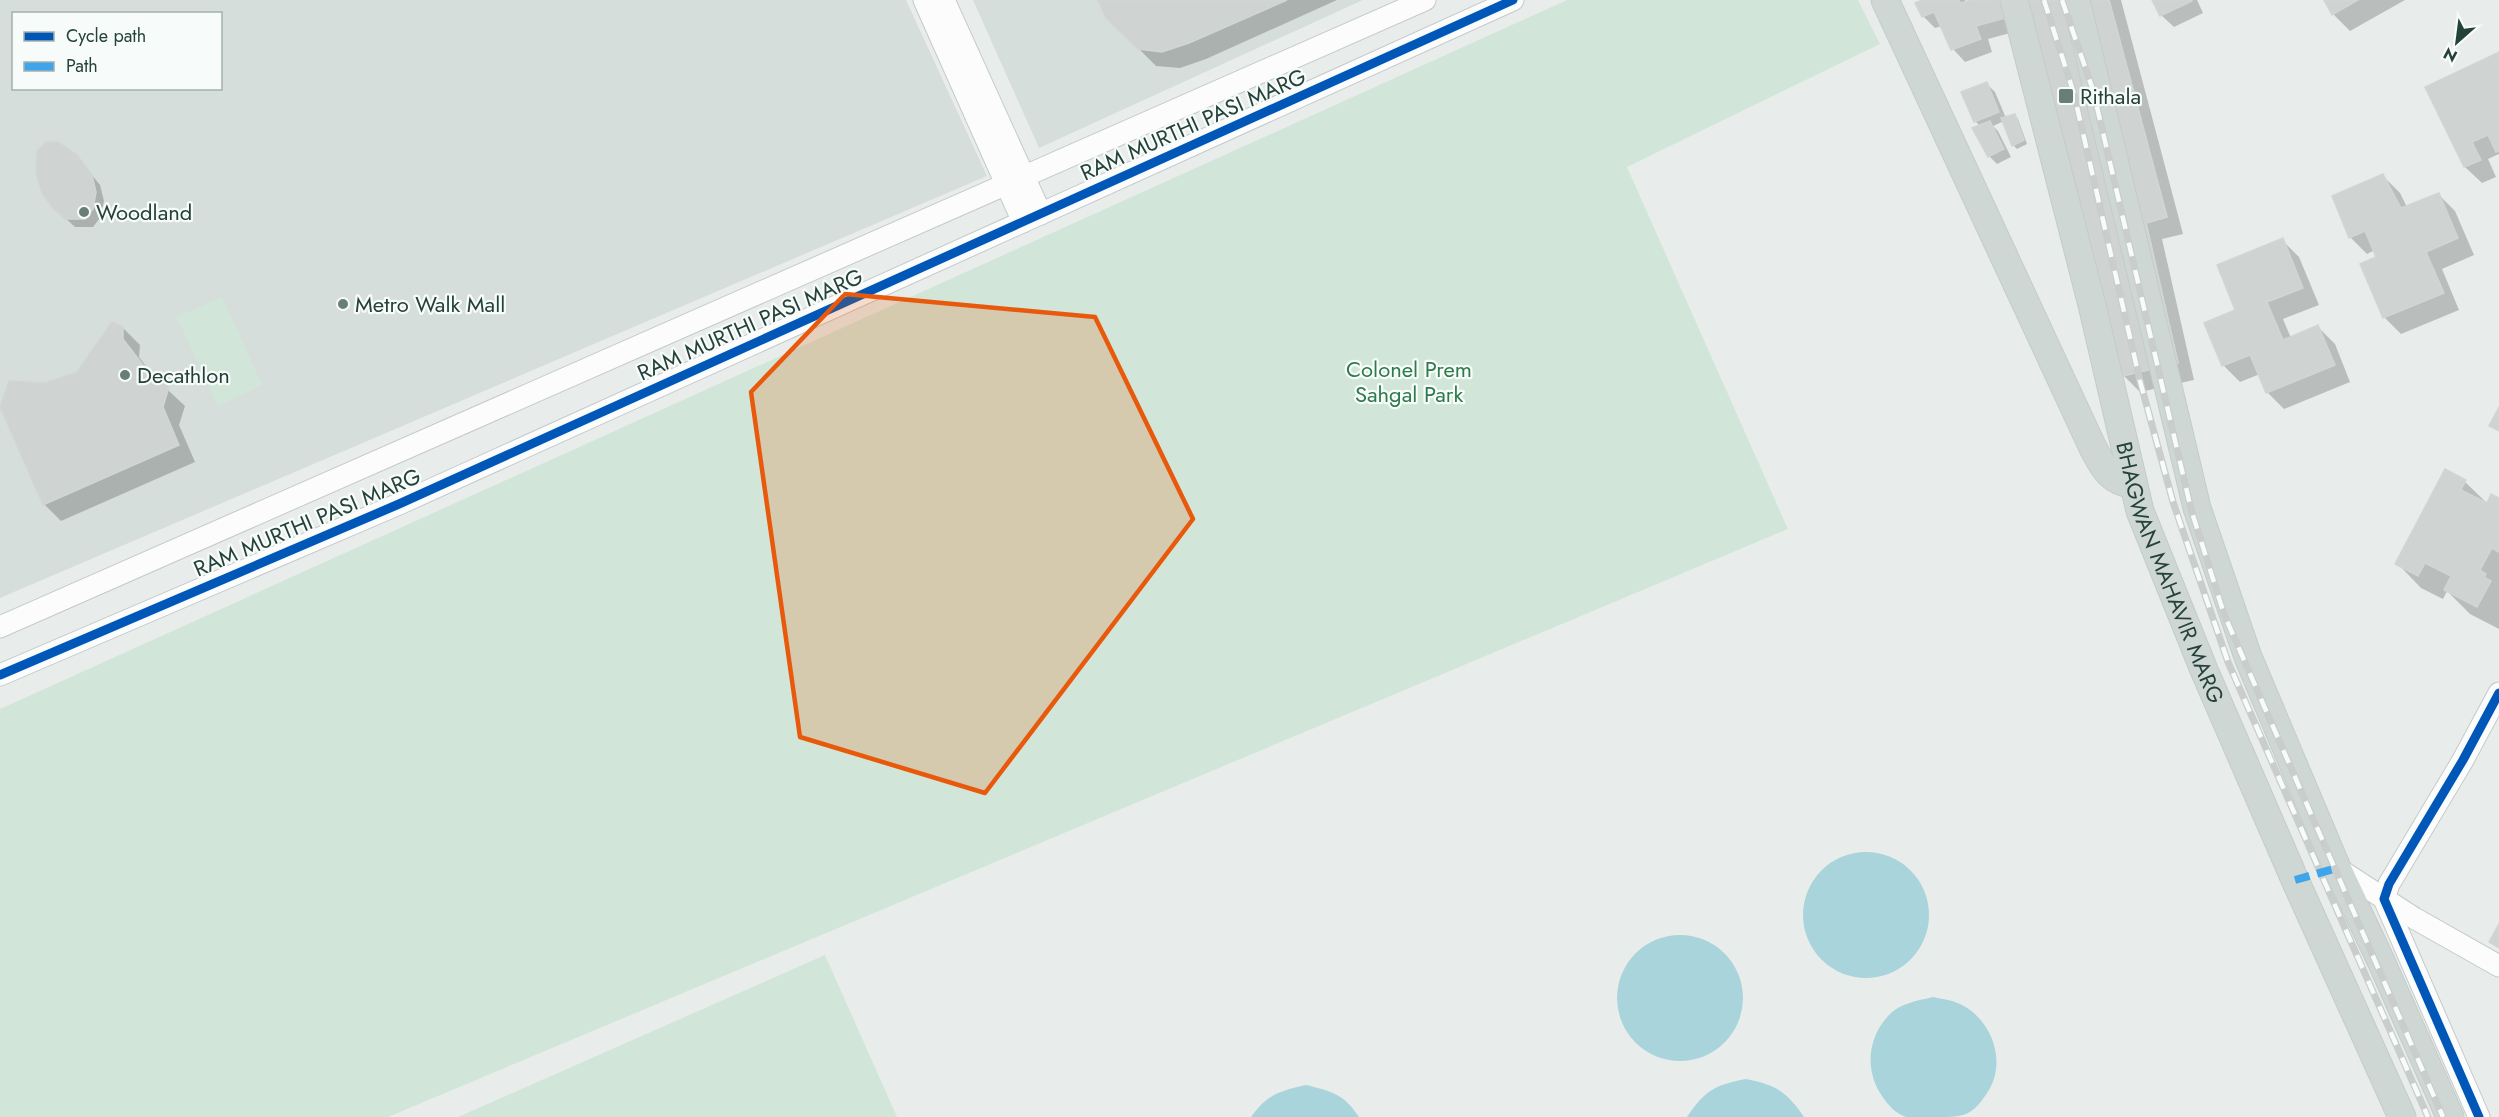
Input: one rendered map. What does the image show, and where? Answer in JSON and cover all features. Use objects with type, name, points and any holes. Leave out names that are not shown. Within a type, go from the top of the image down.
[{"type":"main road","points":[[1885,0],[2093,448],[2109,474],[2119,482],[2134,485]]},
{"type":"main road","name":"BHAGWAN MAHAVIR MARG","points":[[2014,0],[2092,305],[2140,511],[2204,670],[2295,880],[2402,1117]]},
{"type":"main road","name":"BHAGWAN MAHAVIR MARG","points":[[2076,0],[2197,508],[2248,657],[2337,868],[2450,1117]]},
{"type":"street","points":[[924,0],[1016,179]]},
{"type":"street","points":[[944,0],[1032,218]]},
{"type":"street","name":"RAM MURTHI PASI MARG","points":[[0,627],[1425,0]]},
{"type":"street","name":"RAM MURTHI PASI MARG","points":[[0,675],[399,504],[1513,0]]},
{"type":"street","points":[[2479,1117],[2384,899],[2386,890],[2463,760],[2499,693]]},
{"type":"street","points":[[2337,868],[2384,899],[2499,966]]},
{"type":"highlighted area","points":[[845,294],[1095,317],[1193,519],[985,793],[800,737],[751,392]]},
{"type":"shaded area","name":"Metro Walk Mall","points":[[0,0],[906,0],[987,176],[0,598]]},
{"type":"shaded area","points":[[973,0],[1363,0],[1039,148]]},
{"type":"green space","name":"Colonel Prem Sahgal Park","points":[[1567,0],[1858,0],[1880,44],[1627,167],[1788,529],[388,1117],[0,1117],[0,709]]},
{"type":"green space","points":[[222,297],[262,385],[218,406],[177,317]]},
{"type":"green space","points":[[825,955],[897,1117],[458,1117]]},
{"type":"water","points":[[1866,852],[1890,857],[1911,870],[1924,891],[1929,915],[1924,939],[1911,960],[1890,973],[1866,978],[1842,973],[1821,960],[1808,939],[1803,915],[1808,891],[1821,870],[1842,857]]},
{"type":"water","points":[[1680,935],[1704,940],[1725,953],[1738,974],[1743,998],[1738,1022],[1725,1043],[1704,1056],[1680,1061],[1656,1056],[1635,1043],[1622,1022],[1617,998],[1622,974],[1635,953],[1656,940]]},
{"type":"water","points":[[1933,997],[1960,1004],[1981,1020],[1993,1043],[1996,1069],[1987,1093],[1967,1114],[1947,1117],[1906,1117],[1889,1105],[1877,1086],[1871,1066],[1872,1045],[1881,1025],[1898,1008]]},
{"type":"water","points":[[1746,1079],[1780,1091],[1792,1101],[1804,1117],[1687,1117],[1699,1101],[1712,1090]]},
{"type":"water","points":[[1306,1085],[1323,1089],[1342,1098],[1359,1117],[1251,1117],[1269,1098],[1289,1089]]},
{"type":"building","points":[[1098,0],[1287,0],[1189,43],[1162,52],[1138,49],[1106,18]]},
{"type":"building","points":[[1922,0],[1959,0],[1960,3],[1972,0],[2004,0],[2009,17],[1976,26],[1981,39],[1951,50],[1934,12],[1922,17],[1915,3]]},
{"type":"building","points":[[2004,0],[2109,0],[2167,217],[2146,223],[2178,363],[2122,376],[2090,235],[2069,241]]},
{"type":"building","points":[[2004,0],[2109,0],[2167,217],[2146,223],[2178,363],[2122,376],[2090,235],[2069,241]]},
{"type":"building","points":[[2152,0],[2191,0],[2192,1],[2160,16]]},
{"type":"building","points":[[2324,0],[2358,0],[2332,15]]},
{"type":"building","points":[[2499,52],[2499,151],[2496,152],[2488,135],[2472,142],[2481,160],[2464,167],[2425,87]]},
{"type":"building","points":[[1987,82],[1999,112],[1974,122],[1961,92]]},
{"type":"building","points":[[2015,114],[2024,140],[2012,146],[2001,118]]},
{"type":"building","points":[[1990,121],[2004,149],[1988,157],[1972,128]]},
{"type":"building","points":[[46,142],[58,142],[77,155],[92,175],[96,192],[93,209],[85,219],[65,219],[42,193],[36,172],[37,151]]},
{"type":"building","points":[[2383,174],[2401,208],[2439,193],[2458,238],[2426,252],[2444,293],[2383,318],[2360,264],[2376,257],[2365,231],[2349,238],[2332,196]]},
{"type":"building","points":[[2283,238],[2303,288],[2267,302],[2283,340],[2318,325],[2335,365],[2266,393],[2250,355],[2222,366],[2204,323],[2235,310],[2217,265]]},
{"type":"building","points":[[112,322],[123,327],[123,339],[143,365],[169,387],[163,407],[179,445],[43,505],[0,407],[9,381],[46,383],[77,372]]},
{"type":"building","points":[[2499,407],[2499,431],[2489,426]]},
{"type":"building","points":[[2445,469],[2466,480],[2461,490],[2487,503],[2491,494],[2499,498],[2499,550],[2498,552],[2492,548],[2480,570],[2486,574],[2484,577],[2491,581],[2477,607],[2444,590],[2451,576],[2425,563],[2418,576],[2395,564]]},
{"type":"building","points":[[2499,924],[2499,948],[2489,942]]},
{"type":"railway","points":[[2044,0],[2074,94],[2140,381],[2173,502],[2228,662],[2428,1117]]},
{"type":"railway","points":[[2062,0],[2093,90],[2191,509],[2224,614],[2443,1117]]},
{"type":"marked path","points":[[2295,880],[2337,868]]},
{"type":"cycle path","points":[[0,675],[399,504],[1513,0]]},
{"type":"cycle path","points":[[2479,1117],[2384,899],[2389,884],[2463,760],[2499,693]]},
{"type":"place","name":"Rithala","points":[[2066,96]]},
{"type":"place","name":"Woodland","points":[[84,212]]},
{"type":"place","name":"Metro Walk Mall","points":[[343,304]]},
{"type":"place","name":"Decathlon","points":[[125,375]]}]
